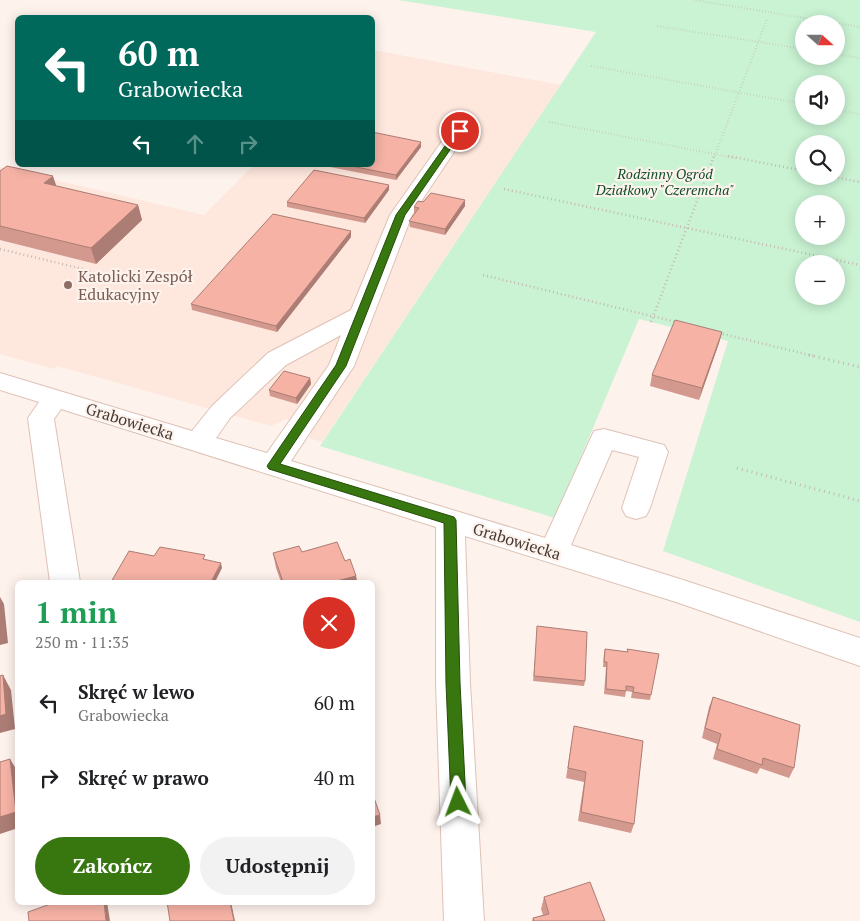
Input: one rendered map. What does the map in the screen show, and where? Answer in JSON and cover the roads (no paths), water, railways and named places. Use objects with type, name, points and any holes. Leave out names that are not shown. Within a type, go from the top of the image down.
[{"type":"street","points":[[273,466],[341,366],[401,215],[460,131]]},
{"type":"street","points":[[198,442],[221,412],[277,359],[361,315]]},
{"type":"street","name":"Grabowiecka","points":[[0,381],[680,592],[860,652]]},
{"type":"street","points":[[55,398],[41,418],[65,580]]},
{"type":"street","points":[[553,552],[604,438],[654,452],[636,508]]},
{"type":"street","points":[[450,520],[453,683],[463,921]]},
{"type":"place","name":"Katolicki Zespół Edukacyjny","points":[[68,285]]},
{"type":"park label","name":"Rodzinny Ogród Działkowy \"Czeremcha\"","points":[[665,182]]}]
